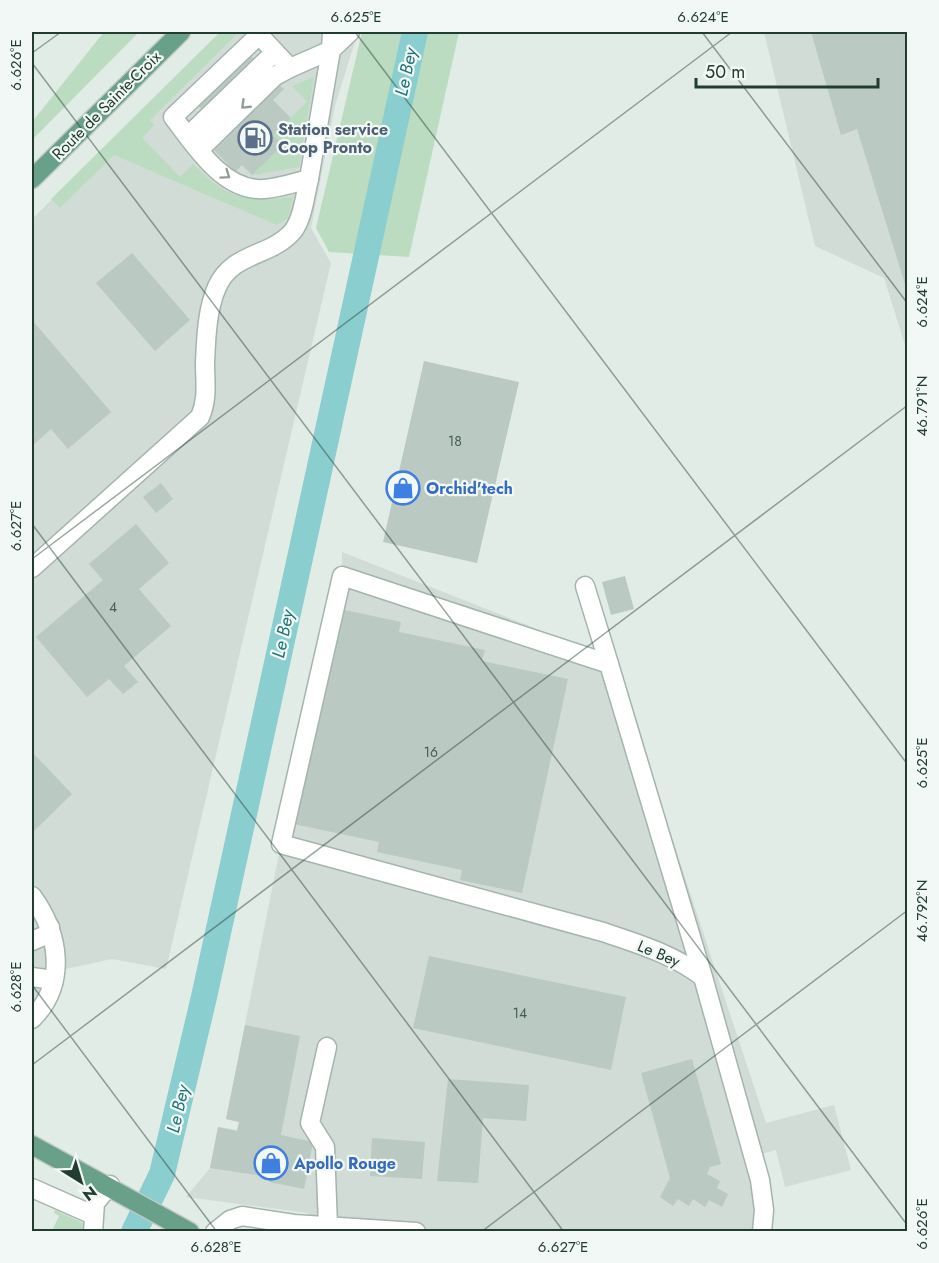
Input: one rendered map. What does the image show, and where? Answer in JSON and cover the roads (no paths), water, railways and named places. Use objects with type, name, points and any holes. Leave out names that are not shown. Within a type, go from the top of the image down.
[{"type":"main road","name":"Route de Sainte-Croix","points":[[32,179],[181,32]]},
{"type":"main road","points":[[32,1145],[110,1185],[184,1228]]},
{"type":"street","points":[[32,568],[200,417],[206,404],[205,363],[211,306],[217,287],[225,272],[234,264],[277,243],[293,231],[301,211],[309,179],[332,32]]},
{"type":"street","points":[[193,143],[275,76],[331,50],[350,32]]},
{"type":"street","points":[[290,68],[259,35],[173,117],[193,143],[222,173],[241,186],[262,190],[309,179]]},
{"type":"street","name":"Le Bey","points":[[609,664],[342,576],[280,844],[603,932],[652,948],[688,966],[703,977]]},
{"type":"street","name":"Le Bey","points":[[585,586],[703,977],[760,1180],[764,1210],[762,1232]]},
{"type":"street","points":[[32,896],[47,917],[55,948],[44,991],[32,1019]]},
{"type":"street","points":[[32,942],[46,935],[50,927]]},
{"type":"street","points":[[32,954],[55,948]]},
{"type":"street","points":[[32,977],[44,991]]},
{"type":"street","points":[[327,1047],[310,1123],[325,1147],[328,1226]]},
{"type":"street","points":[[32,1188],[93,1223],[94,1203],[110,1185]]},
{"type":"street","points":[[215,1232],[230,1220],[242,1216],[328,1226],[416,1232]]},
{"type":"waterway","name":"Le Bey","points":[[134,1232],[162,1174],[204,997],[415,32]]},
{"type":"place","name":"Station service Coop Pronto","points":[[255,138]]},
{"type":"place","name":"Orchid'tech","points":[[403,488]]},
{"type":"place","name":"Apollo Rouge","points":[[271,1163]]}]
